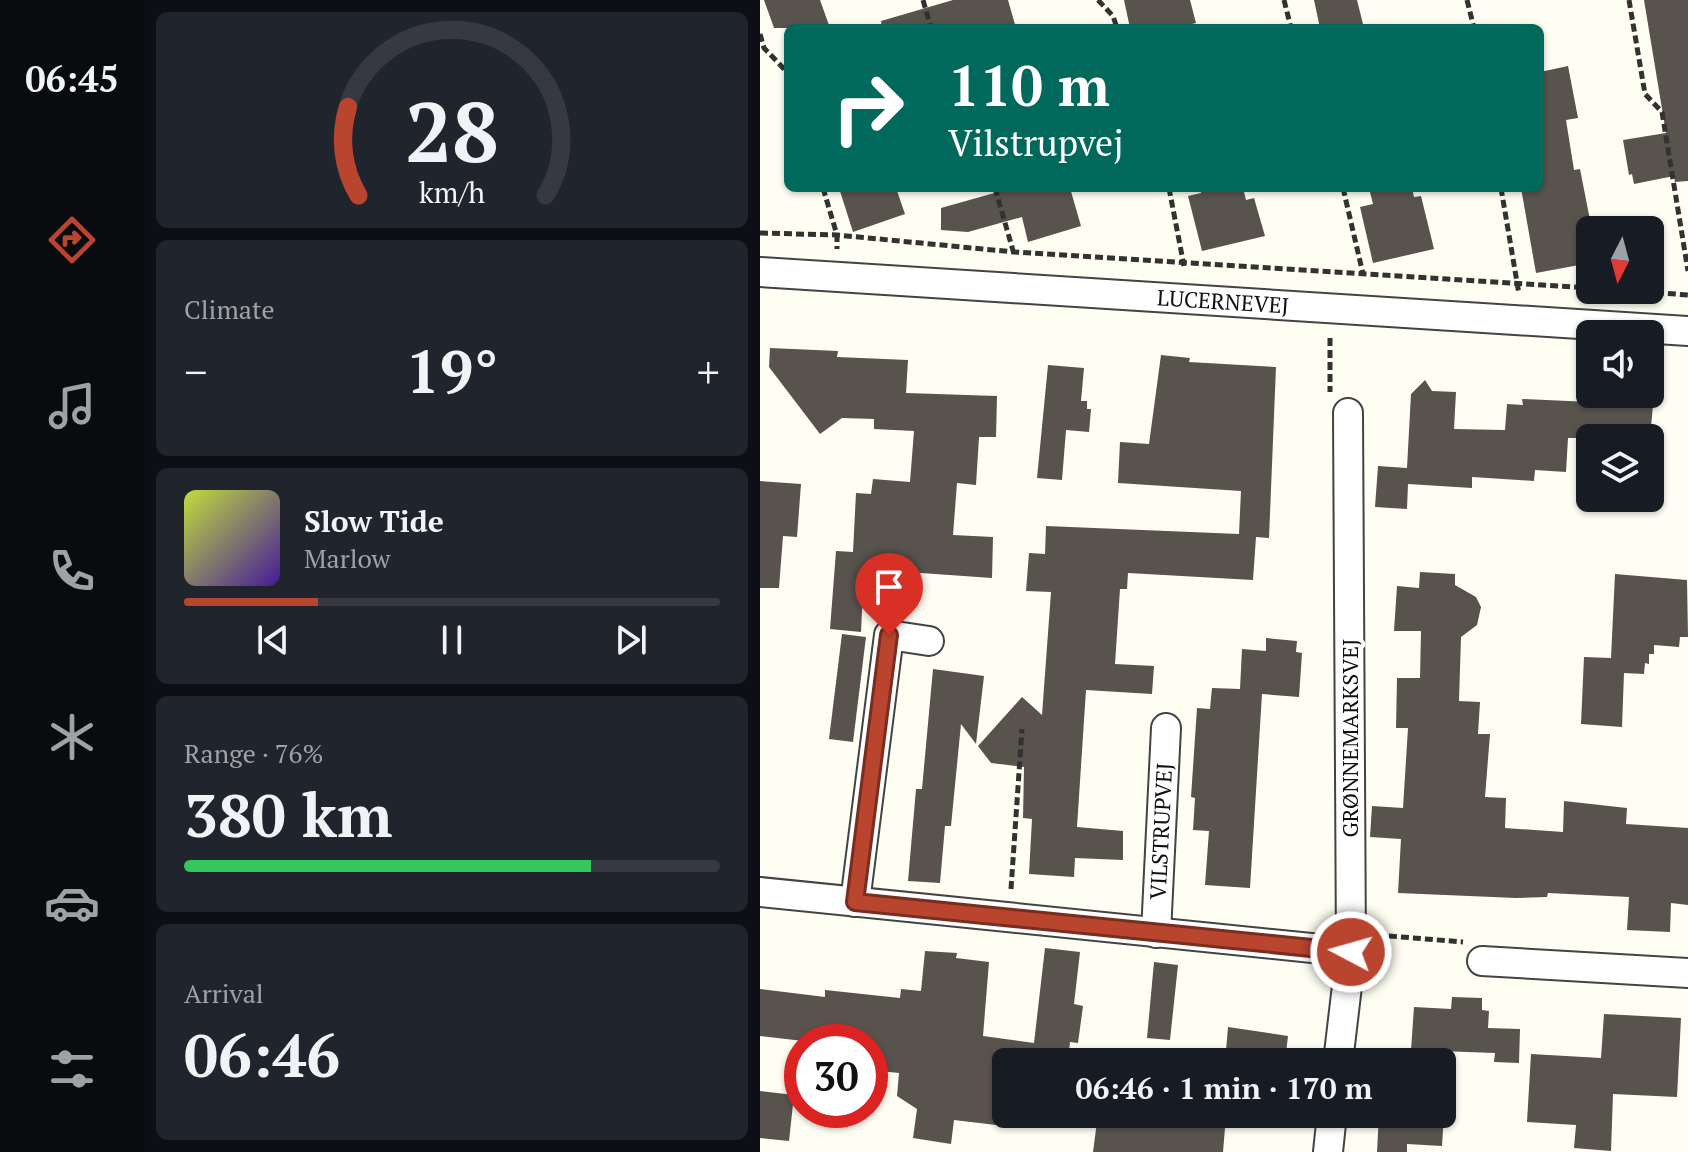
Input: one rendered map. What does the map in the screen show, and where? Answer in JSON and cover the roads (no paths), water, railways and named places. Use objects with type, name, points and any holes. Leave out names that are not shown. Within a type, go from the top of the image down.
[{"type":"street","name":"LUCERNEVEJ","points":[[760,272],[1688,331]]},
{"type":"street","name":"GRØNNEMARKSVEJ","points":[[1340,1048],[1351,952],[1348,413]]},
{"type":"street","points":[[855,902],[889,635],[929,641]]},
{"type":"street","name":"VILSTRUPVEJ","points":[[1156,933],[1166,728]]},
{"type":"street","points":[[760,892],[1351,952]]},
{"type":"street","points":[[1482,961],[1688,973]]},
{"type":"street","points":[[1328,1152],[1331,1128]]}]
